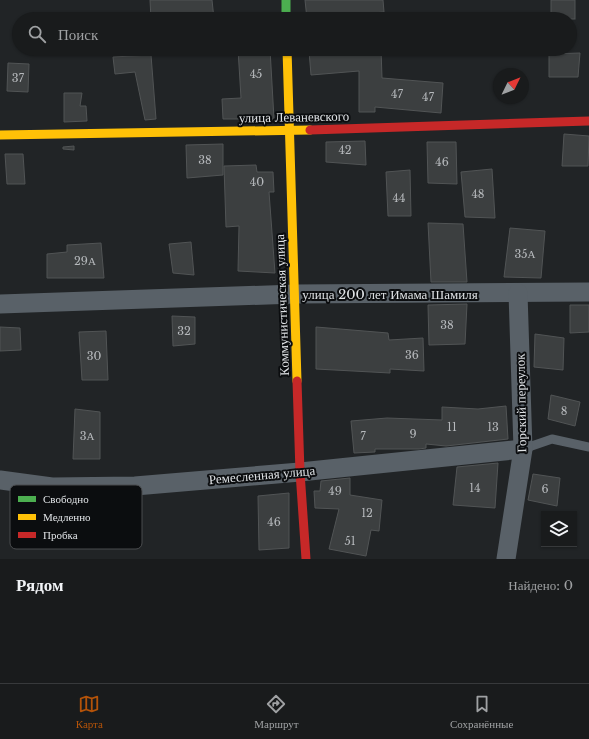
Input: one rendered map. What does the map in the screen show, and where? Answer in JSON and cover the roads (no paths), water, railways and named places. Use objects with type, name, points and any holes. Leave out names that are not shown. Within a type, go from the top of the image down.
[{"type":"street","points":[[286,0],[286,12]]},
{"type":"street","name":"Коммунистическая улица","points":[[287,56],[288,131],[295,294],[300,472],[306,559]]},
{"type":"street","name":"улица Леваневского","points":[[0,135],[288,131],[589,121]]},
{"type":"street","name":"улица 200 лет Имама Шамиля","points":[[0,304],[295,294],[589,292]]},
{"type":"street","name":"Горский переулок","points":[[506,559],[523,449],[518,293]]},
{"type":"street","name":"Ремесленная улица","points":[[125,485],[300,472],[523,449]]},
{"type":"street","name":"Ремесленная улица","points":[[0,480],[32,485]]},
{"type":"lane","points":[[523,449],[552,438],[589,447]]}]
